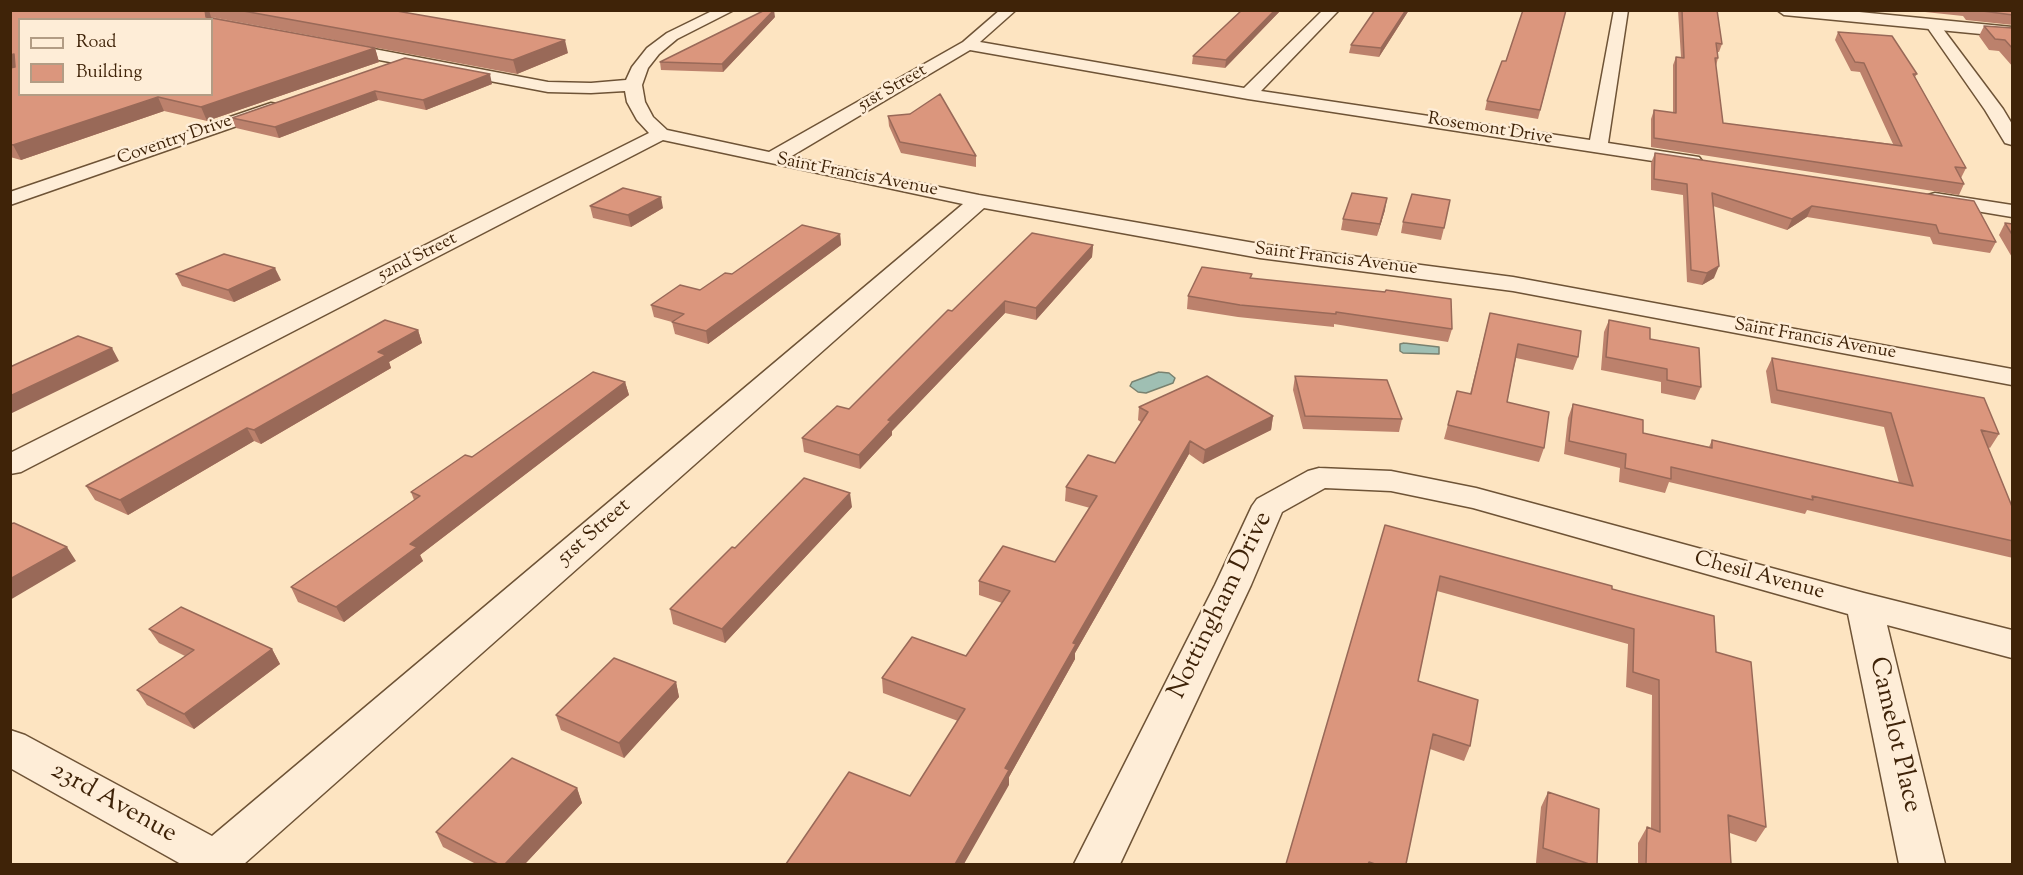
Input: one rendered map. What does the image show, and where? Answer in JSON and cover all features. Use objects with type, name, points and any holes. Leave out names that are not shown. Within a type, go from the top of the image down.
[{"type":"street","points":[[661,134],[640,111],[633,93],[633,85],[645,59],[662,44],[685,30],[727,10]]},
{"type":"street","name":"51st Street","points":[[772,159],[968,45],[1009,10]]},
{"type":"street","points":[[1248,94],[1332,10]]},
{"type":"street","points":[[1598,147],[1621,10]]},
{"type":"street","points":[[1784,10],[2013,32]]},
{"type":"street","points":[[1932,24],[2013,140]]},
{"type":"street","points":[[324,44],[379,63]]},
{"type":"street","name":"Rosemont Drive","points":[[968,45],[1248,94],[1705,163]]},
{"type":"street","points":[[351,66],[407,60],[548,87],[581,89],[633,85]]},
{"type":"street","name":"Coventry Drive","points":[[10,181],[284,96],[10,199]]},
{"type":"street","points":[[1994,110],[2013,111]]},
{"type":"street","name":"Saint Francis Avenue","points":[[661,134],[979,201],[1260,251],[1514,284],[2013,377]]},
{"type":"street","name":"52nd Street","points":[[10,465],[661,134]]},
{"type":"street","points":[[1918,196],[2013,210]]},
{"type":"street","name":"51st Street","points":[[214,863],[979,201]]},
{"type":"street","name":"Nottingham Drive","points":[[1097,864],[1233,585],[1268,506],[1319,478],[1391,481],[1476,498],[1507,507]]},
{"type":"street","name":"Chesil Avenue","points":[[1507,507],[1864,606],[2013,644]]},
{"type":"street","name":"Camelot Place","points":[[1864,606],[1922,864]]},
{"type":"street","name":"23rd Avenue","points":[[10,747],[214,863]]},
{"type":"shaded area","points":[[1400,344],[1439,347],[1439,354],[1403,353],[1400,351]]},
{"type":"shaded area","points":[[1159,372],[1169,373],[1175,378],[1173,383],[1146,393],[1138,392],[1130,386],[1132,382]]},
{"type":"building","points":[[10,10],[205,10],[206,17],[211,18],[18,18],[18,96],[213,96],[213,18],[375,48],[201,107],[158,97],[13,145],[10,144],[10,68],[15,67],[14,54],[10,55]]},
{"type":"building","points":[[238,10],[391,10],[565,40],[513,60]]},
{"type":"building","points":[[765,10],[774,10],[722,64],[660,62]]},
{"type":"building","points":[[1242,10],[1275,10],[1226,60],[1193,56]]},
{"type":"building","points":[[1375,10],[1406,10],[1381,48],[1351,45]]},
{"type":"building","points":[[1523,10],[1566,10],[1540,110],[1487,101],[1502,61],[1506,61]]},
{"type":"building","points":[[1682,10],[1717,10],[1722,44],[1716,43],[1718,58],[1715,58],[1723,123],[1902,146],[1864,63],[1855,62],[1838,32],[1892,36],[1917,74],[1913,74],[1966,168],[1955,167],[1964,184],[1654,138],[1654,110],[1676,113],[1676,57],[1684,58]]},
{"type":"building","points":[[1975,10],[2013,10],[2013,15]]},
{"type":"building","points":[[1984,26],[2013,28],[2013,49],[2005,40],[1995,39]]},
{"type":"building","points":[[405,58],[490,74],[423,100],[375,91],[275,127],[232,118]]},
{"type":"building","points":[[940,94],[976,156],[900,142],[888,116],[910,114]]},
{"type":"building","points":[[1655,153],[1974,201],[1996,242],[1939,233],[1936,225],[1812,206],[1792,219],[1712,193],[1719,266],[1707,273],[1691,270],[1687,184],[1654,179]]},
{"type":"building","points":[[623,188],[661,197],[628,215],[590,206]]},
{"type":"building","points":[[1352,193],[1387,198],[1380,224],[1343,219]]},
{"type":"building","points":[[1412,194],[1450,200],[1444,228],[1403,222]]},
{"type":"building","points":[[2005,223],[2013,224],[2013,236]]},
{"type":"building","points":[[802,225],[840,234],[706,331],[672,322],[684,314],[651,305],[680,285],[700,290],[725,273],[732,274]]},
{"type":"building","points":[[1032,233],[1093,245],[1036,308],[1005,301],[888,420],[891,421],[859,455],[802,438],[837,406],[849,409],[948,310],[952,311]]},
{"type":"building","points":[[224,254],[275,268],[228,290],[176,274]]},
{"type":"building","points":[[1202,267],[1252,274],[1250,278],[1385,292],[1386,290],[1451,299],[1452,329],[1336,312],[1336,314],[1240,305],[1188,296]]},
{"type":"building","points":[[1490,313],[1581,331],[1578,357],[1518,344],[1507,402],[1549,412],[1544,448],[1448,425],[1457,391],[1471,394]]},
{"type":"building","points":[[385,320],[418,330],[378,352],[386,355],[254,430],[247,428],[120,500],[86,486]]},
{"type":"building","points":[[1609,320],[1650,328],[1650,339],[1699,348],[1701,387],[1667,380],[1667,369],[1606,357]]},
{"type":"building","points":[[78,336],[112,348],[10,396],[10,367]]},
{"type":"building","points":[[1772,358],[1984,398],[1999,434],[1981,430],[2013,509],[2013,541],[1812,496],[1813,500],[1671,467],[1671,479],[1625,468],[1626,454],[1569,441],[1573,404],[1643,420],[1643,433],[1712,448],[1712,440],[1913,486],[1891,413],[1777,390]]},
{"type":"building","points":[[593,372],[625,382],[410,544],[417,547],[336,607],[291,587],[420,496],[411,492],[465,455],[472,457]]},
{"type":"building","points":[[1207,376],[1273,416],[1205,450],[1190,441],[1073,643],[1076,644],[1005,768],[1009,770],[955,864],[786,864],[849,772],[910,796],[965,709],[882,678],[912,637],[966,656],[1010,591],[979,581],[1003,546],[1055,562],[1097,496],[1066,487],[1088,455],[1115,463],[1148,412],[1139,407]]},
{"type":"building","points":[[1295,376],[1387,380],[1402,419],[1305,416]]},
{"type":"building","points":[[804,478],[850,493],[722,629],[670,609],[732,547],[735,548]]},
{"type":"building","points":[[14,523],[67,547],[10,579],[10,524]]},
{"type":"building","points":[[1385,525],[1714,616],[1716,652],[1751,662],[1766,827],[1728,815],[1731,864],[1646,864],[1647,827],[1660,832],[1659,680],[1633,672],[1634,629],[1440,576],[1418,681],[1478,700],[1470,746],[1433,734],[1406,864],[1369,862],[1368,864],[1286,864]]},
{"type":"building","points":[[181,607],[272,649],[184,714],[137,690],[194,650],[149,629]]},
{"type":"building","points":[[614,658],[676,682],[619,743],[556,715]]},
{"type":"building","points":[[512,758],[577,788],[505,864],[498,864],[436,832]]},
{"type":"building","points":[[1548,792],[1599,809],[1597,864],[1589,864],[1543,848]]}]
